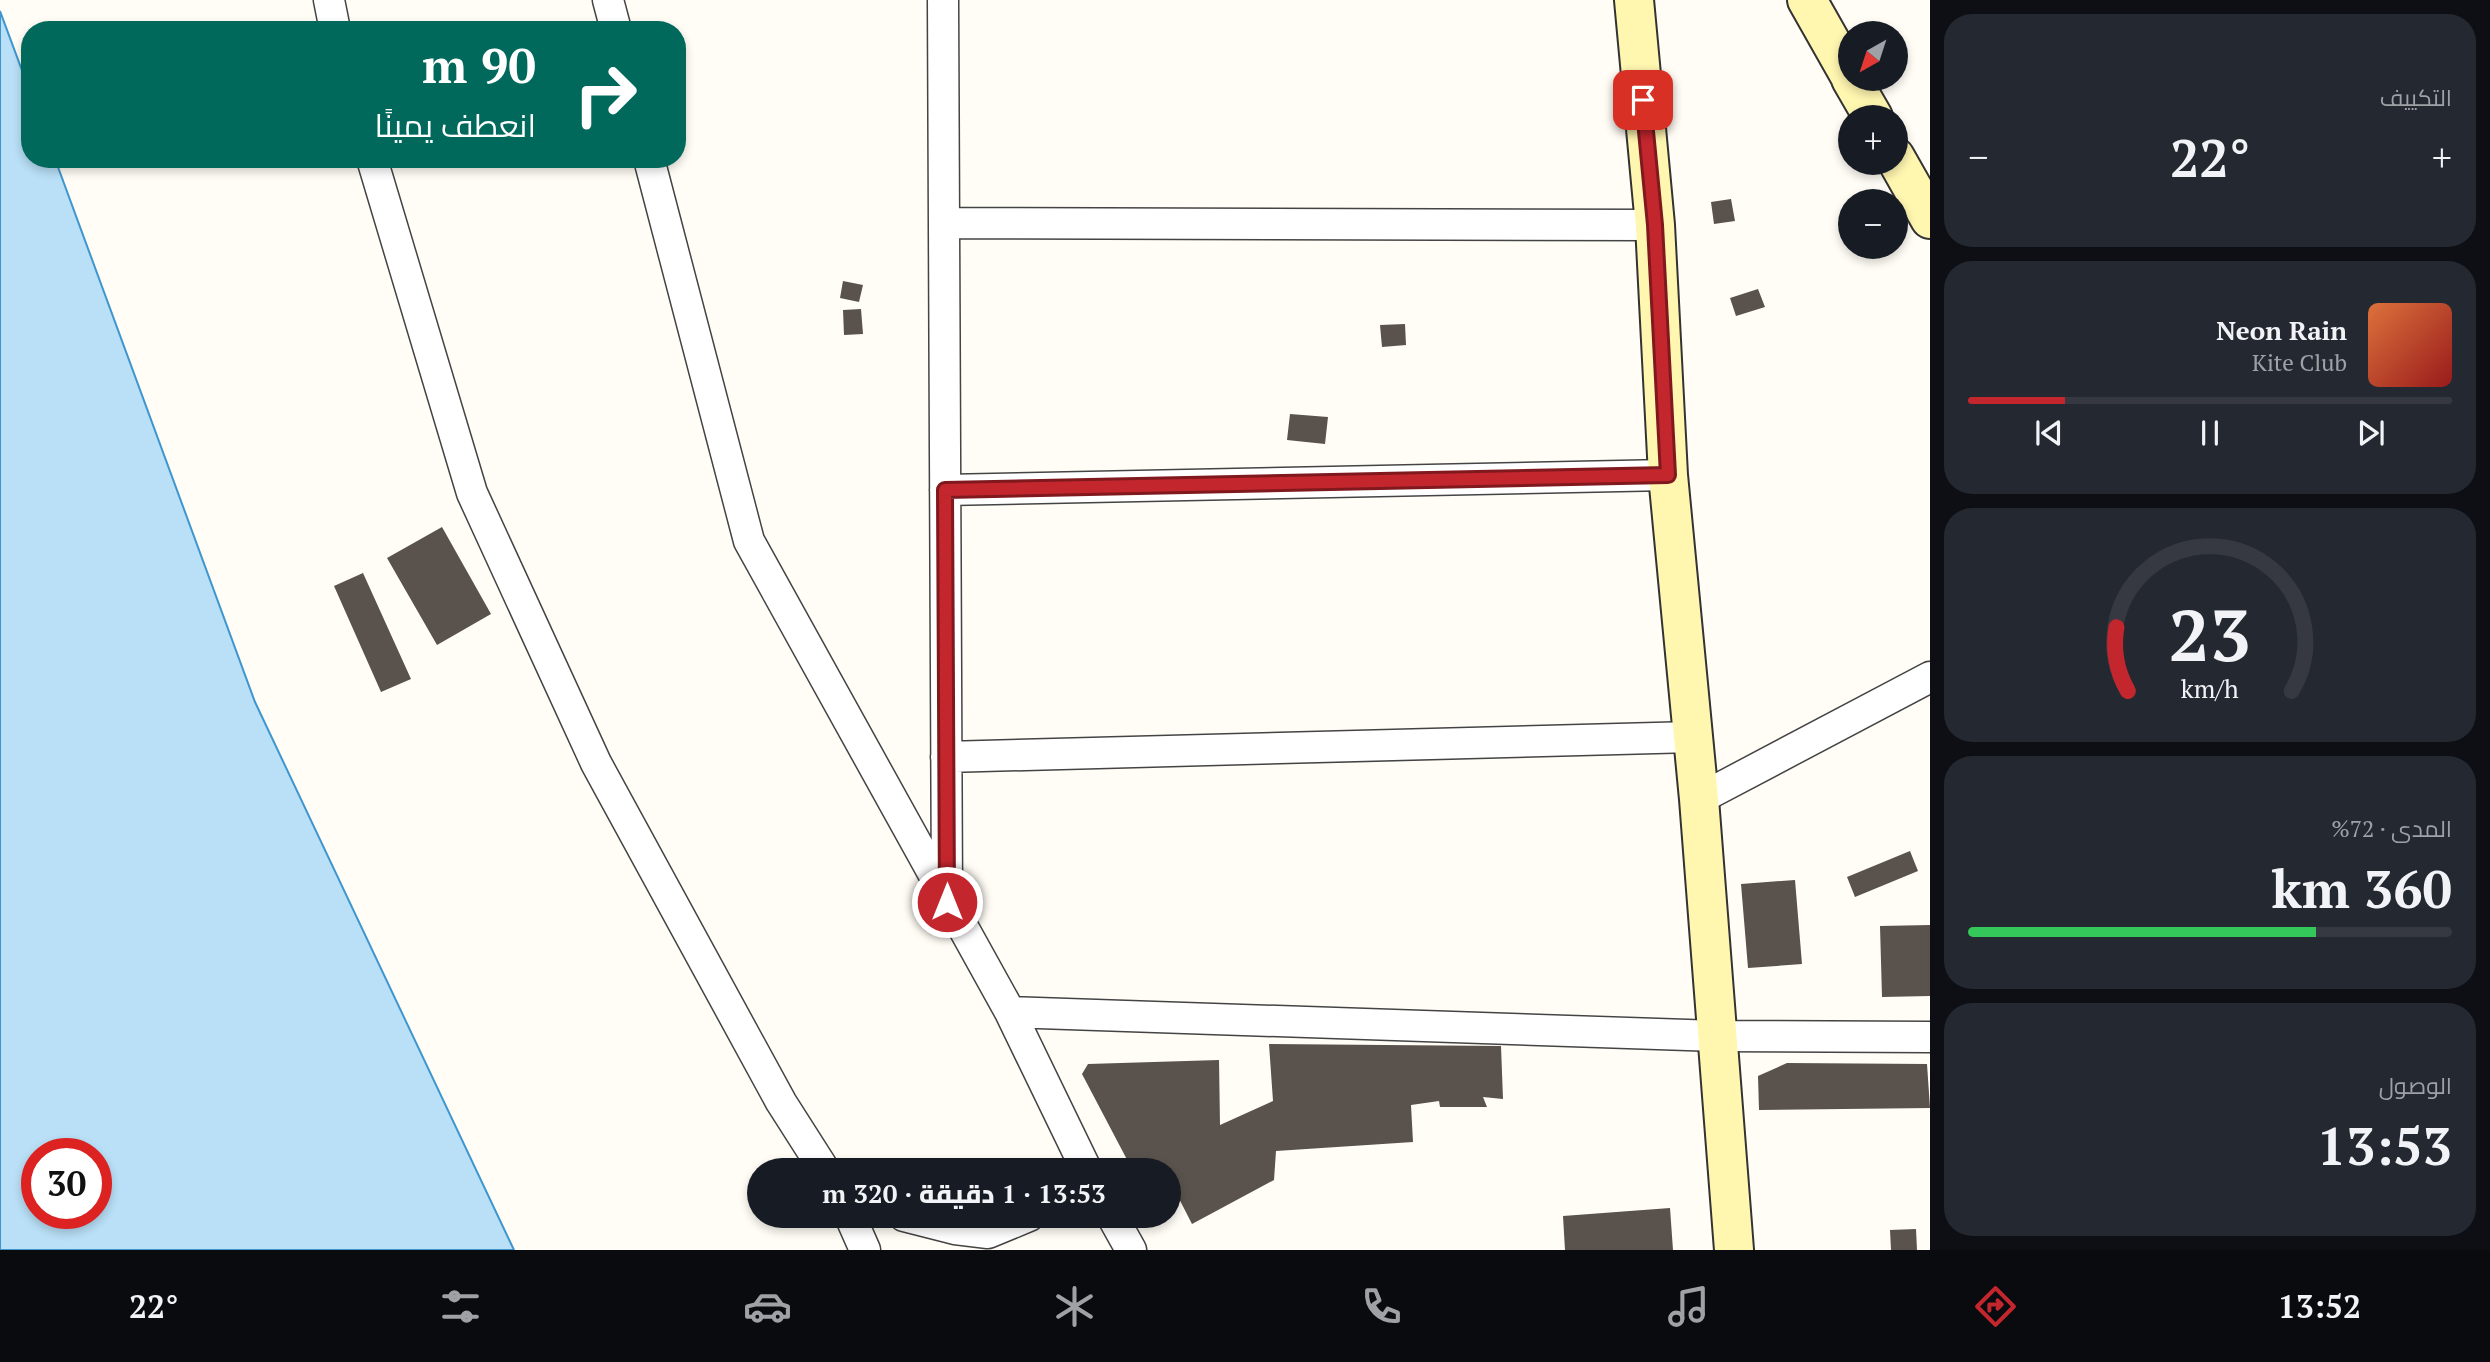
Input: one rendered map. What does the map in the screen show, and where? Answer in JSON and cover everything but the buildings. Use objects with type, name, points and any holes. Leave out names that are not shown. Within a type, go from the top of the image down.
[{"type":"main road","points":[[1634,0],[1655,225],[1668,475],[1699,799],[1734,1250]]},
{"type":"main road","points":[[1807,0],[1838,56]]},
{"type":"main road","points":[[1905,175],[1930,219]]},
{"type":"street","points":[[328,0],[333,21]]},
{"type":"street","points":[[608,0],[614,21]]},
{"type":"street","points":[[943,0],[947,902]]},
{"type":"street","points":[[375,168],[472,492],[596,763],[781,1102],[817,1158]]},
{"type":"street","points":[[651,168],[749,541],[1010,1012],[1081,1158]]},
{"type":"street","points":[[944,223],[1655,225]]},
{"type":"street","points":[[945,490],[1668,475]]},
{"type":"street","points":[[1699,799],[1930,677]]},
{"type":"street","points":[[946,757],[1693,737]]},
{"type":"street","points":[[1010,1012],[1717,1037],[1930,1037]]},
{"type":"street","points":[[855,1228],[865,1250]]},
{"type":"street","points":[[951,1228],[988,1233],[1000,1228]]},
{"type":"street","points":[[1119,1228],[1131,1250]]},
{"type":"water","points":[[0,11],[21,68],[21,168],[58,168],[255,702],[514,1250],[0,1250]]},
{"type":"route","points":[[947,902],[945,490],[1668,475],[1655,225],[1643,100]]}]
